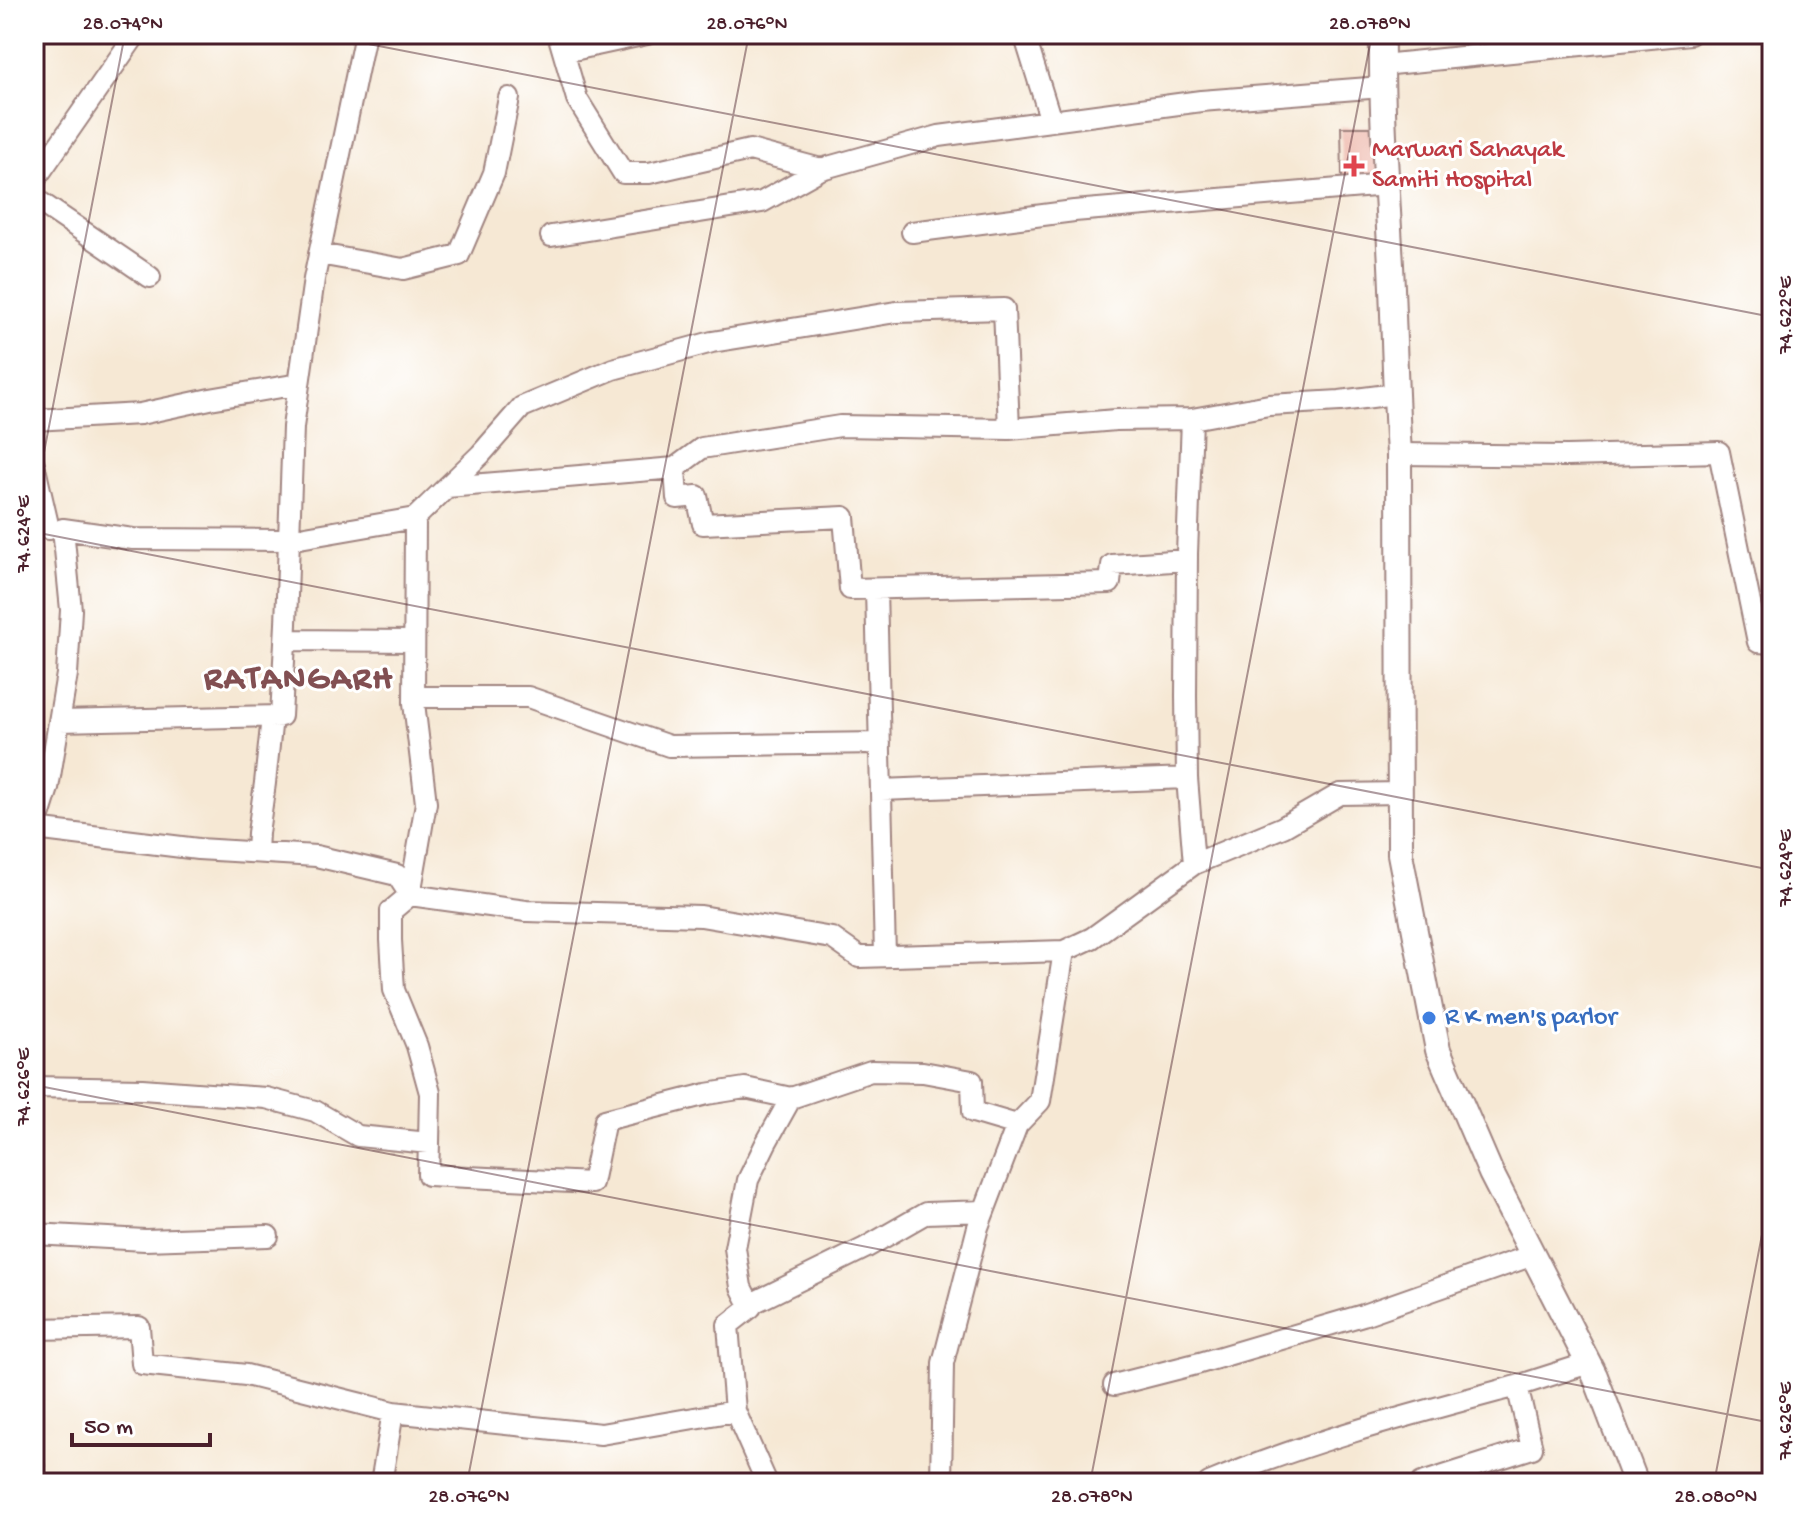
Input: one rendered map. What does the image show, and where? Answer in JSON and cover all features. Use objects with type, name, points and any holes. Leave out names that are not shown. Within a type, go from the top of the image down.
[{"type":"main road","points":[[1382,34],[1399,454],[1400,854],[1438,1050],[1491,1173],[1589,1363],[1636,1483]]},
{"type":"street","points":[[34,181],[136,34]]},
{"type":"street","points":[[60,721],[281,716],[293,427],[319,254],[365,34]]},
{"type":"street","points":[[647,34],[561,43],[577,99],[623,173],[649,173],[750,150],[821,169]]},
{"type":"street","points":[[1024,34],[1051,121]]},
{"type":"street","points":[[551,236],[762,202],[821,169],[939,136],[1690,34]]},
{"type":"street","points":[[319,254],[403,269],[459,255],[494,173],[509,98]]},
{"type":"street","points":[[912,232],[1074,211],[1387,185]]},
{"type":"street","points":[[34,198],[150,277]]},
{"type":"street","points":[[49,529],[133,539],[288,540],[415,518],[481,454],[522,407],[613,369],[712,342],[896,312],[1004,309],[1009,429]]},
{"type":"street","points":[[34,420],[140,414],[299,384]]},
{"type":"street","points":[[447,487],[675,468],[702,448],[840,426],[1009,429],[1116,420],[1192,419],[1269,405],[1395,394]]},
{"type":"street","points":[[1192,419],[1187,560],[1187,778],[1194,864]]},
{"type":"street","points":[[1399,454],[1567,456],[1719,452],[1758,642],[1772,643]]},
{"type":"street","points":[[34,464],[71,610],[60,721],[48,788],[35,831],[198,849],[316,856],[397,875],[410,895],[526,911],[701,916],[832,938],[859,957],[1064,951],[1092,938],[1194,864],[1283,827],[1340,794],[1401,793]]},
{"type":"street","points":[[675,468],[677,498],[697,496],[703,524],[844,517],[850,589],[1110,583],[1112,565],[1187,560]]},
{"type":"street","points":[[415,518],[414,697],[426,803],[410,895],[391,911],[394,990],[417,1046],[430,1093],[428,1175],[592,1183],[605,1120],[707,1094],[745,1088],[791,1098],[871,1071],[923,1072],[972,1081],[973,1112],[1017,1125]]},
{"type":"street","points":[[876,589],[885,956]]},
{"type":"street","points":[[285,640],[414,641]]},
{"type":"street","points":[[414,697],[528,697],[669,746],[880,743]]},
{"type":"street","points":[[257,852],[272,717]]},
{"type":"street","points":[[881,790],[1187,778]]},
{"type":"street","points":[[941,1483],[943,1363],[978,1227],[1017,1125],[1040,1101],[1064,951]]},
{"type":"street","points":[[34,1087],[142,1089],[266,1098],[315,1111],[358,1136],[429,1143]]},
{"type":"street","points":[[767,1483],[735,1411],[728,1325],[751,1307],[741,1287],[735,1248],[748,1180],[791,1098]]},
{"type":"street","points":[[749,1305],[865,1248],[926,1213],[984,1211]]},
{"type":"street","points":[[34,1234],[145,1240],[268,1236]]},
{"type":"street","points":[[1114,1385],[1363,1315],[1533,1255]]},
{"type":"street","points":[[34,1329],[139,1327],[142,1364],[246,1375],[393,1412],[601,1434],[735,1411]]},
{"type":"street","points":[[1209,1483],[1251,1465],[1372,1425],[1589,1363]]},
{"type":"street","points":[[1422,1483],[1532,1448],[1517,1386]]},
{"type":"street","points":[[381,1483],[393,1412]]},
{"type":"street","points":[[34,1467],[36,1483]]},
{"type":"building","points":[[1341,127],[1378,127],[1379,177],[1342,178]]},
{"type":"place","name":"Marwari Sahayak Samiti Hospital","points":[[1354,166]]},
{"type":"place","name":"R K men's parlor","points":[[1429,1018]]},
{"type":"district","name":"RATANGARH","points":[[299,681]]}]
